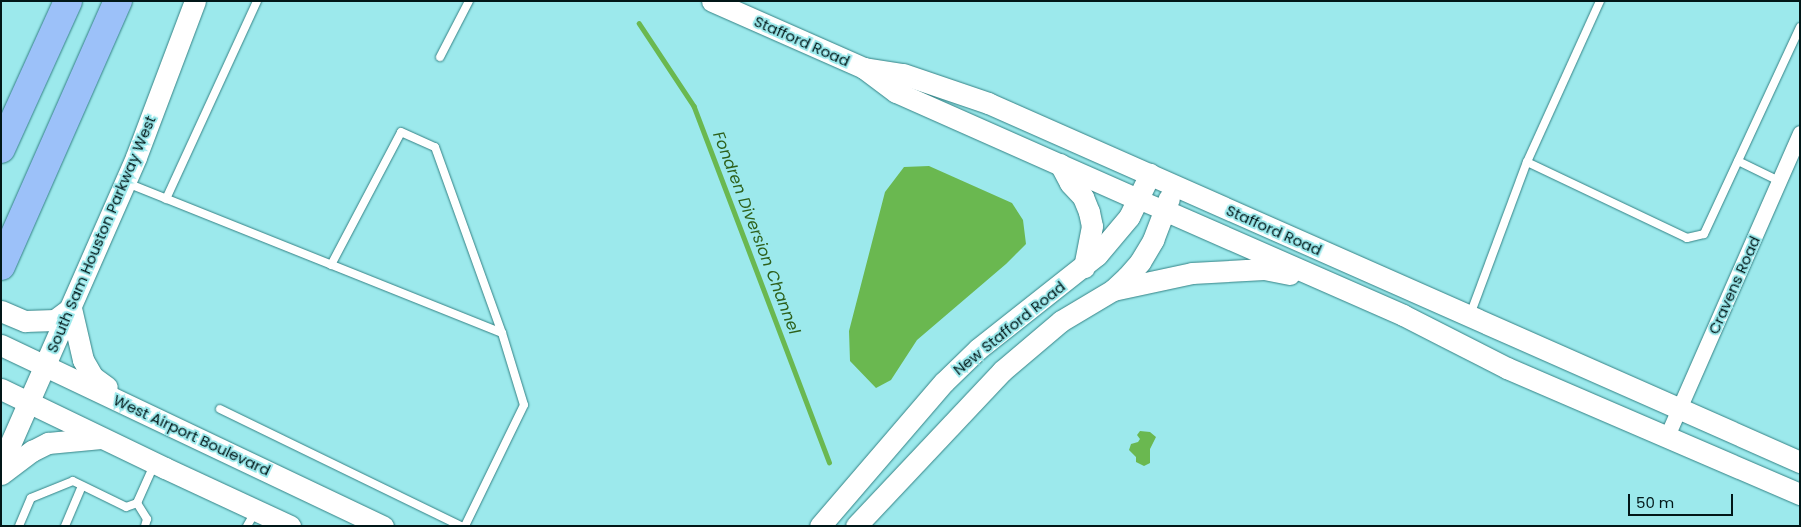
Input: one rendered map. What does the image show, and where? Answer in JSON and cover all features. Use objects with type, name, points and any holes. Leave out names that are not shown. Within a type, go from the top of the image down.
[{"type":"highway","points":[[1,149],[68,1]]},
{"type":"highway","points":[[3,262],[118,1]]},
{"type":"main road","name":"South Sam Houston Parkway West","points":[[1,465],[125,182],[196,1]]},
{"type":"main road","name":"Stafford Road","points":[[712,1],[864,68],[896,92],[1138,198]]},
{"type":"main road","name":"Stafford Road","points":[[864,68],[903,74],[988,103],[1798,462]]},
{"type":"main road","points":[[1060,164],[1089,212],[1092,226],[1084,268]]},
{"type":"main road","name":"New Stafford Road","points":[[820,526],[944,382],[978,349],[1084,268],[1129,217],[1150,174]]},
{"type":"main road","name":"New Stafford Road","points":[[856,526],[1002,371],[1061,321],[1113,290],[1140,262],[1153,240],[1174,185]]},
{"type":"main road","name":"Stafford Road","points":[[1164,210],[1323,280],[1557,389],[1667,436]]},
{"type":"main road","points":[[1113,290],[1192,272],[1221,270],[1264,270],[1323,280]]},
{"type":"main road","points":[[1,311],[25,322],[55,320],[71,308],[83,359],[93,377],[133,407]]},
{"type":"main road","name":"West Airport Boulevard","points":[[1,344],[382,526]]},
{"type":"main road","points":[[978,349],[1002,371]]},
{"type":"main road","points":[[1,389],[155,464],[252,518],[290,526]]},
{"type":"main road","points":[[1667,436],[1800,494]]},
{"type":"main road","points":[[1,474],[32,451],[48,443],[102,438]]},
{"type":"street","name":"Cravens Road","points":[[1667,436],[1800,133]]},
{"type":"street","points":[[1138,198],[1164,210]]},
{"type":"lane","points":[[166,199],[256,1]]},
{"type":"lane","points":[[440,57],[469,1]]},
{"type":"lane","points":[[1470,315],[1527,162],[1600,1]]},
{"type":"lane","points":[[1527,162],[1687,238],[1704,234],[1800,27]]},
{"type":"lane","points":[[331,265],[401,132],[435,147],[502,333],[524,405],[465,526]]},
{"type":"lane","points":[[1738,161],[1779,181]]},
{"type":"lane","points":[[125,182],[502,333]]},
{"type":"lane","points":[[220,409],[461,526]]},
{"type":"lane","points":[[19,526],[32,498],[73,481],[126,507],[138,503],[155,464]]},
{"type":"lane","points":[[65,526],[82,486]]},
{"type":"lane","points":[[138,503],[147,520],[144,526]]},
{"type":"shaded area","points":[[929,166],[1012,203],[1023,220],[1026,244],[1006,264],[917,340],[891,380],[876,388],[850,361],[849,331],[885,192],[904,167]]},
{"type":"shaded area","points":[[1140,431],[1150,432],[1156,437],[1150,449],[1150,463],[1144,466],[1136,462],[1136,457],[1129,450],[1131,444],[1138,442],[1140,439],[1137,435]]},
{"type":"waterway","name":"Fondren Diversion Channel","points":[[639,23],[694,106],[829,462]]}]
